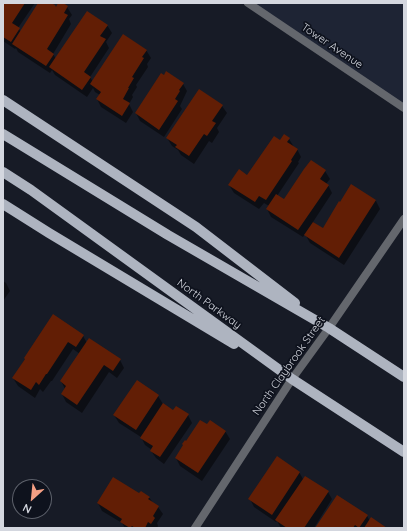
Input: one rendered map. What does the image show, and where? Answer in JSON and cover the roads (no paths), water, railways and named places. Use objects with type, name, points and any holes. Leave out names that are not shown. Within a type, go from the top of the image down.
[{"type":"main road","points":[[3,100],[196,227],[329,328]]},
{"type":"main road","points":[[3,134],[168,235],[329,328],[404,377]]},
{"type":"main road","name":"North Parkway","points":[[3,172],[31,190],[292,379],[404,452]]},
{"type":"main road","points":[[3,204],[48,233],[292,379]]},
{"type":"street","name":"Tower Avenue","points":[[248,3],[404,108]]},
{"type":"street","name":"North Claybrook Street","points":[[195,528],[292,379],[404,219]]}]
